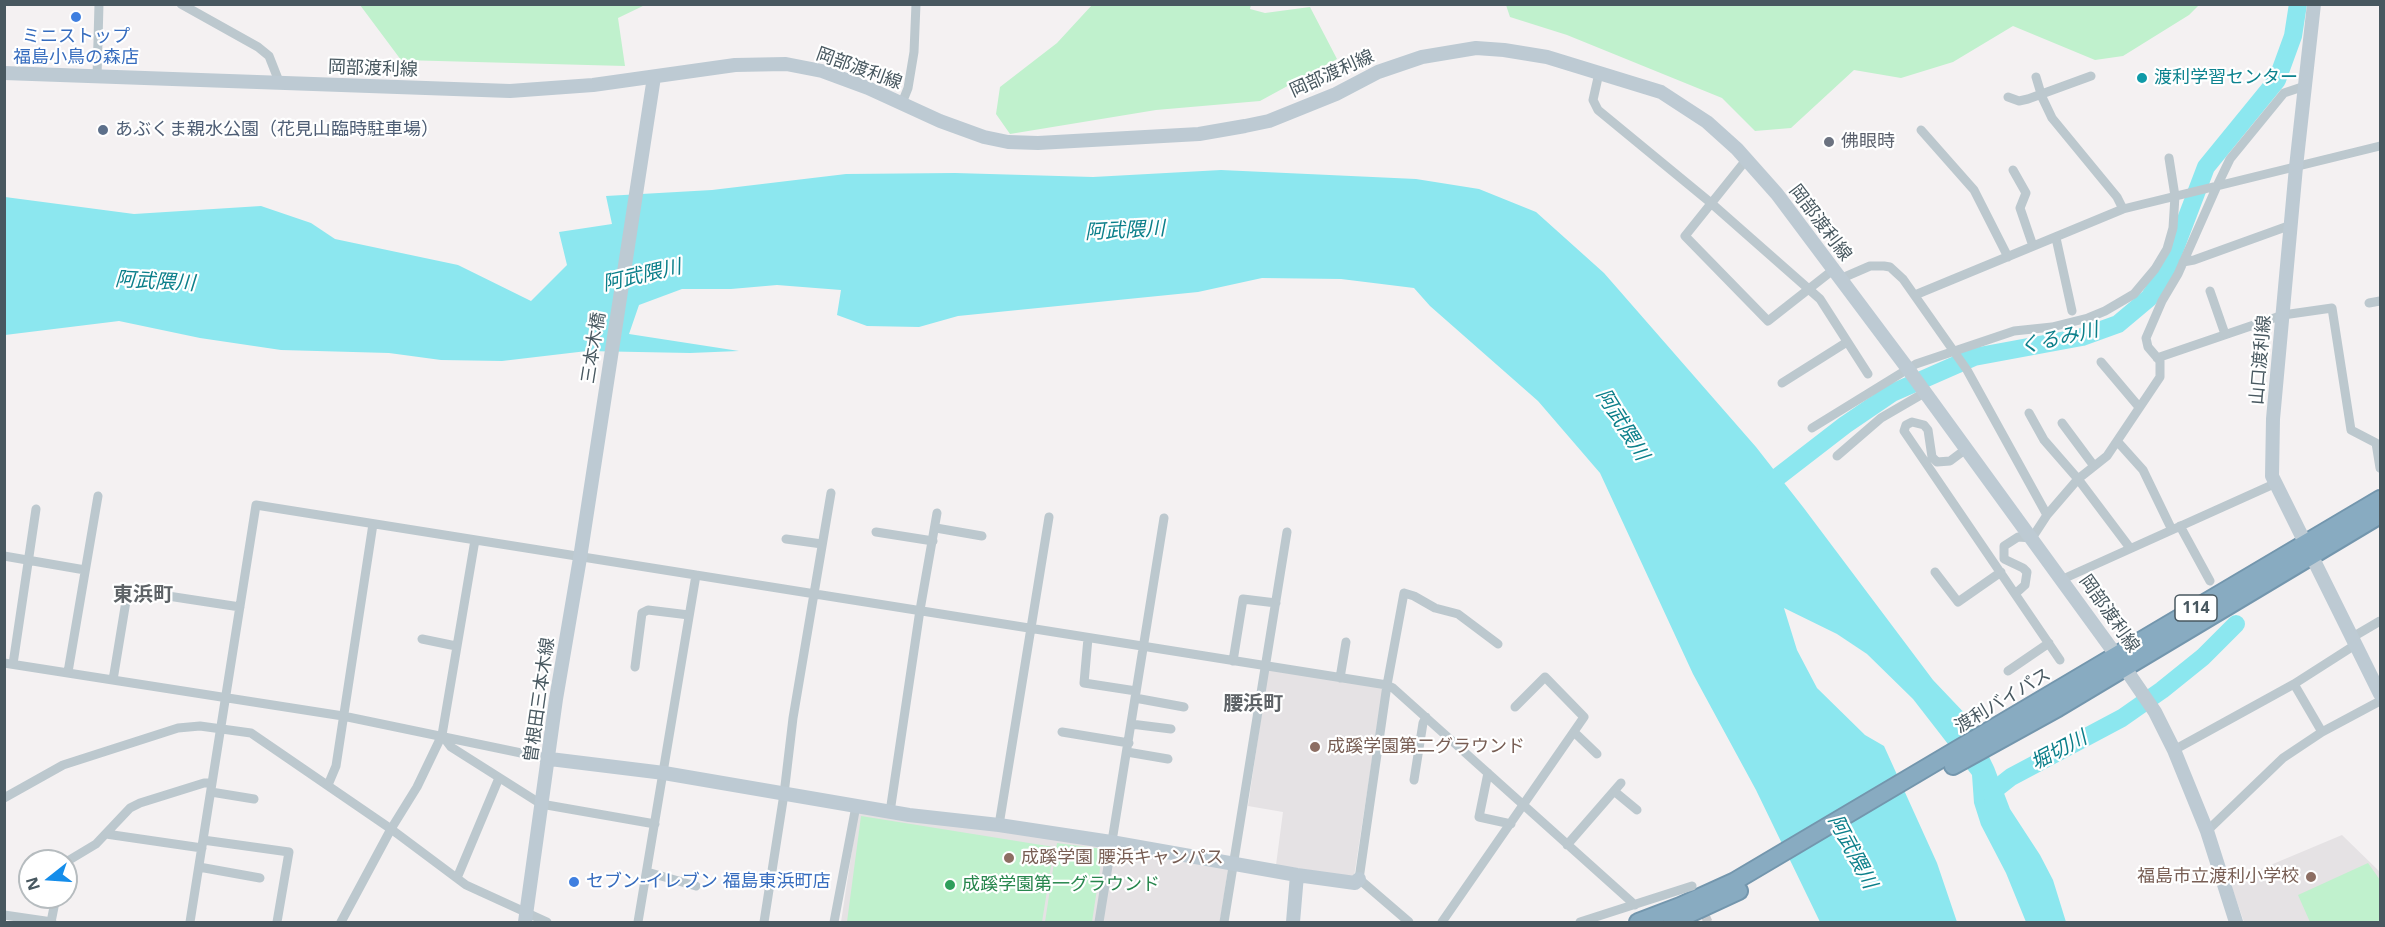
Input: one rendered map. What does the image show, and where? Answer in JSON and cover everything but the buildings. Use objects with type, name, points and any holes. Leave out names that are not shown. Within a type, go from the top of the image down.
[{"type":"highway","name":"渡利バイパス","points":[[2308,551],[2380,499]]},
{"type":"highway","name":"渡利バイパス","points":[[1672,922],[1713,905],[1738,886],[2308,551],[2380,515]]},
{"type":"highway","name":"渡利バイパス","points":[[1638,922],[1738,886]]},
{"type":"main road","name":"山口渡利線","points":[[2314,4],[2296,166],[2271,466],[2274,484],[2380,694]]},
{"type":"main road","name":"岡部渡利線","points":[[4,73],[510,92],[558,89],[735,65],[786,64],[830,74],[868,87],[939,121],[984,137],[1008,142],[1038,143],[1199,134],[1245,126],[1277,118],[1336,94],[1378,72],[1422,57],[1476,48],[1547,57],[1660,92],[1683,105],[1737,149],[1777,194],[2063,579],[2121,662],[2155,712],[2174,750],[2207,831],[2236,922]]},
{"type":"main road","name":"三本木橋","points":[[591,482],[654,77]]},
{"type":"main road","name":"曽根田三本木線","points":[[526,918],[541,804],[550,759],[556,699],[591,482]]},
{"type":"main road","points":[[550,759],[664,773],[890,812],[1111,842],[1297,875],[1355,883],[1359,879]]},
{"type":"main road","points":[[1293,922],[1297,875]]},
{"type":"street","points":[[97,76],[99,4]]},
{"type":"street","points":[[181,4],[269,56],[280,84]]},
{"type":"street","points":[[902,103],[908,88],[914,52],[916,4]]},
{"type":"street","points":[[1599,73],[1593,100],[1598,110],[1711,203],[1808,288],[1820,300],[1868,374]]},
{"type":"street","points":[[2008,97],[2019,100],[2091,76]]},
{"type":"street","points":[[2036,77],[2052,118],[2117,197],[2123,209]]},
{"type":"street","points":[[2015,594],[2025,585],[2026,572],[2023,568],[2004,559],[2004,546],[2018,537],[2032,538],[2047,515],[2078,479],[2107,456],[2160,377],[2161,365],[2148,347],[2146,338],[2229,159],[2284,93],[2305,86]]},
{"type":"street","points":[[1921,130],[1974,190],[2008,257]]},
{"type":"street","points":[[1915,295],[2123,209],[2380,146]]},
{"type":"street","points":[[1812,428],[1908,369],[1952,351],[2014,331],[2052,327],[2088,318],[2134,294],[2155,269],[2167,249],[2173,228],[2175,196],[2169,158]]},
{"type":"street","points":[[1746,160],[1685,236],[1768,321],[1808,288],[1836,274],[1870,266],[1890,267],[1915,295],[1967,370],[2047,515]]},
{"type":"street","points":[[2013,170],[2026,193],[2020,208],[2033,246]]},
{"type":"street","points":[[2183,262],[2291,225]]},
{"type":"street","points":[[2056,238],[2072,310]]},
{"type":"street","points":[[2210,291],[2225,334]]},
{"type":"street","points":[[2369,303],[2380,302]]},
{"type":"street","points":[[2157,358],[2283,315],[2332,308],[2351,430],[2376,443],[2380,468]]},
{"type":"street","points":[[1782,384],[1847,342]]},
{"type":"street","points":[[2101,362],[2139,407]]},
{"type":"street","points":[[1837,456],[1881,418],[1923,392]]},
{"type":"street","points":[[2029,413],[2044,440],[2078,479],[2130,548]]},
{"type":"street","points":[[1966,449],[1950,461],[1936,462],[1932,457],[1928,430],[1924,425],[1912,422],[1906,425],[1904,431],[2060,660]]},
{"type":"street","points":[[2062,423],[2094,466]]},
{"type":"street","points":[[2117,441],[2143,470],[2210,581]]},
{"type":"street","points":[[2063,579],[2274,484]]},
{"type":"street","points":[[764,922],[793,718],[831,493]]},
{"type":"street","points":[[68,672],[98,496]]},
{"type":"street","points":[[190,922],[256,505],[1387,685],[1426,717],[1635,905]]},
{"type":"street","points":[[36,509],[29,560],[9,664],[343,716],[550,759]]},
{"type":"street","points":[[890,812],[937,513]]},
{"type":"street","points":[[999,825],[1049,517]]},
{"type":"street","points":[[1099,922],[1164,518]]},
{"type":"street","points":[[328,785],[336,766],[373,524]]},
{"type":"street","points":[[936,528],[982,536]]},
{"type":"street","points":[[876,532],[933,541]]},
{"type":"street","points":[[1224,922],[1287,532]]},
{"type":"street","points":[[786,539],[822,544]]},
{"type":"street","points":[[341,922],[391,829],[417,787],[442,735],[475,540]]},
{"type":"street","points":[[4,556],[85,570]]},
{"type":"street","points":[[1935,572],[1958,602],[2001,572]]},
{"type":"street","points":[[638,922],[696,575]]},
{"type":"street","points":[[1409,922],[1359,879],[1387,685],[1404,593],[1435,608],[1458,614],[1498,644]]},
{"type":"street","points":[[113,680],[127,595]]},
{"type":"street","points":[[168,596],[240,607]]},
{"type":"street","points":[[1233,661],[1243,599],[1276,603]]},
{"type":"street","points":[[635,667],[642,613],[648,609],[688,615]]},
{"type":"street","points":[[2174,750],[2294,684],[2380,621]]},
{"type":"street","points":[[1088,638],[1084,683],[1184,707]]},
{"type":"street","points":[[422,639],[456,646]]},
{"type":"street","points":[[1340,678],[1346,642]]},
{"type":"street","points":[[2008,671],[2049,643]]},
{"type":"street","points":[[1442,922],[1584,717],[1545,677],[1515,707]]},
{"type":"street","points":[[2294,684],[2322,732]]},
{"type":"street","points":[[2207,831],[2283,758],[2322,732],[2380,701]]},
{"type":"street","points":[[1414,780],[1423,723],[1426,717]]},
{"type":"street","points":[[1131,724],[1171,729]]},
{"type":"street","points":[[4,798],[63,765],[160,733],[190,726],[251,733],[391,829],[466,885],[526,918],[547,922]]},
{"type":"street","points":[[1062,732],[1168,759]]},
{"type":"street","points":[[1574,732],[1597,754]]},
{"type":"street","points":[[442,735],[451,747],[541,804],[655,824]]},
{"type":"street","points":[[1488,773],[1479,817],[1511,824]]},
{"type":"street","points":[[456,878],[499,778]]},
{"type":"street","points":[[78,854],[106,834],[129,808],[204,783],[254,800]]},
{"type":"street","points":[[1567,845],[1617,787],[1637,810]]},
{"type":"street","points":[[834,922],[856,806]]},
{"type":"street","points":[[106,834],[289,852],[277,922]]},
{"type":"street","points":[[199,867],[260,878]]},
{"type":"street","points":[[647,872],[696,886]]},
{"type":"street","points":[[1580,922],[1692,886]]},
{"type":"street","points":[[4,915],[51,922]]},
{"type":"shaded area","name":"成蹊学園第二グラウンド","points":[[1268,670],[1383,688],[1354,877],[1276,865],[1283,812],[1248,806]]},
{"type":"shaded area","name":"成蹊学園 腰浜キャンパス","points":[[858,811],[1106,847],[1228,869],[1220,922],[841,922]]},
{"type":"shaded area","name":"福島市立渡利小学校","points":[[2342,835],[2380,872],[2380,922],[2244,922],[2230,882]]},
{"type":"green space","points":[[1506,4],[2199,5],[2189,15],[2123,56],[2095,60],[2013,26],[1953,62],[1901,78],[1854,70],[1791,128],[1755,131],[1722,98],[1567,35],[1510,17]]},
{"type":"green space","points":[[360,5],[645,5],[618,18],[625,66],[401,60]]},
{"type":"green space","points":[[1092,5],[1251,5],[1250,9],[1265,13],[1310,7],[1337,59],[1260,101],[1156,110],[1010,134],[996,114],[1000,87],[1057,43]]},
{"type":"green space","name":"成蹊学園第一グラウンド","points":[[861,816],[1054,847],[1042,922],[847,922]]},
{"type":"green space","points":[[1057,843],[1103,849],[1092,922],[1045,922]]},
{"type":"green space","points":[[2368,863],[2380,880],[2380,922],[2310,922],[2298,895]]},
{"type":"water","name":"阿武隈川","points":[[1221,170],[1416,179],[1479,189],[1536,212],[1604,273],[1756,447],[1933,680],[1971,720],[1994,767],[2010,809],[2040,855],[2053,880],[2066,922],[2026,922],[2006,873],[1981,825],[1974,803],[1972,775],[1913,699],[1867,654],[1837,634],[1784,608],[1797,650],[1817,688],[1865,735],[1884,746],[1937,863],[1957,922],[1820,922],[1756,790],[1693,674],[1600,473],[1538,401],[1430,306],[1414,288],[1341,279],[1262,278],[1198,292],[958,316],[919,327],[867,326],[837,315],[841,290],[777,285],[731,289],[682,289],[639,305],[629,334],[739,351],[690,353],[587,351],[502,361],[441,360],[389,353],[281,350],[200,338],[119,321],[5,335],[5,197],[134,214],[261,206],[311,223],[335,239],[458,265],[531,301],[567,265],[559,232],[612,224],[606,196],[712,190],[846,174],[955,173],[1093,177]]},
{"type":"waterway","name":"くるみ川","points":[[1764,493],[1775,479],[1845,425],[1892,393],[1974,357],[2082,337],[2118,324],[2149,298],[2166,272],[2206,167],[2277,80],[2293,36],[2298,4]]},
{"type":"waterway","name":"堀切川","points":[[1994,804],[1992,792],[2011,777],[2122,718],[2203,657],[2236,624]]},
{"type":"tunnel","points":[[1700,904],[1708,922]]},
{"type":"place","name":"ミニストップ 福島小鳥の森店","points":[[76,17]]},
{"type":"place","name":"渡利学習センター","points":[[2142,78]]},
{"type":"place","name":"あぶくま親水公園（花見山臨時駐車場）","points":[[103,130]]},
{"type":"place","name":"佛眼時","points":[[1829,142]]},
{"type":"place","name":"成蹊学園第二グラウンド","points":[[1315,747]]},
{"type":"place","name":"成蹊学園 腰浜キャンパス","points":[[1009,858]]},
{"type":"place","name":"福島市立渡利小学校","points":[[2311,877]]},
{"type":"place","name":"セブン-イレブン 福島東浜町店","points":[[574,882]]},
{"type":"place","name":"成蹊学園第一グラウンド","points":[[950,885]]},
{"type":"district","name":"東浜町","points":[[143,595]]},
{"type":"district","name":"腰浜町","points":[[1253,704]]}]
